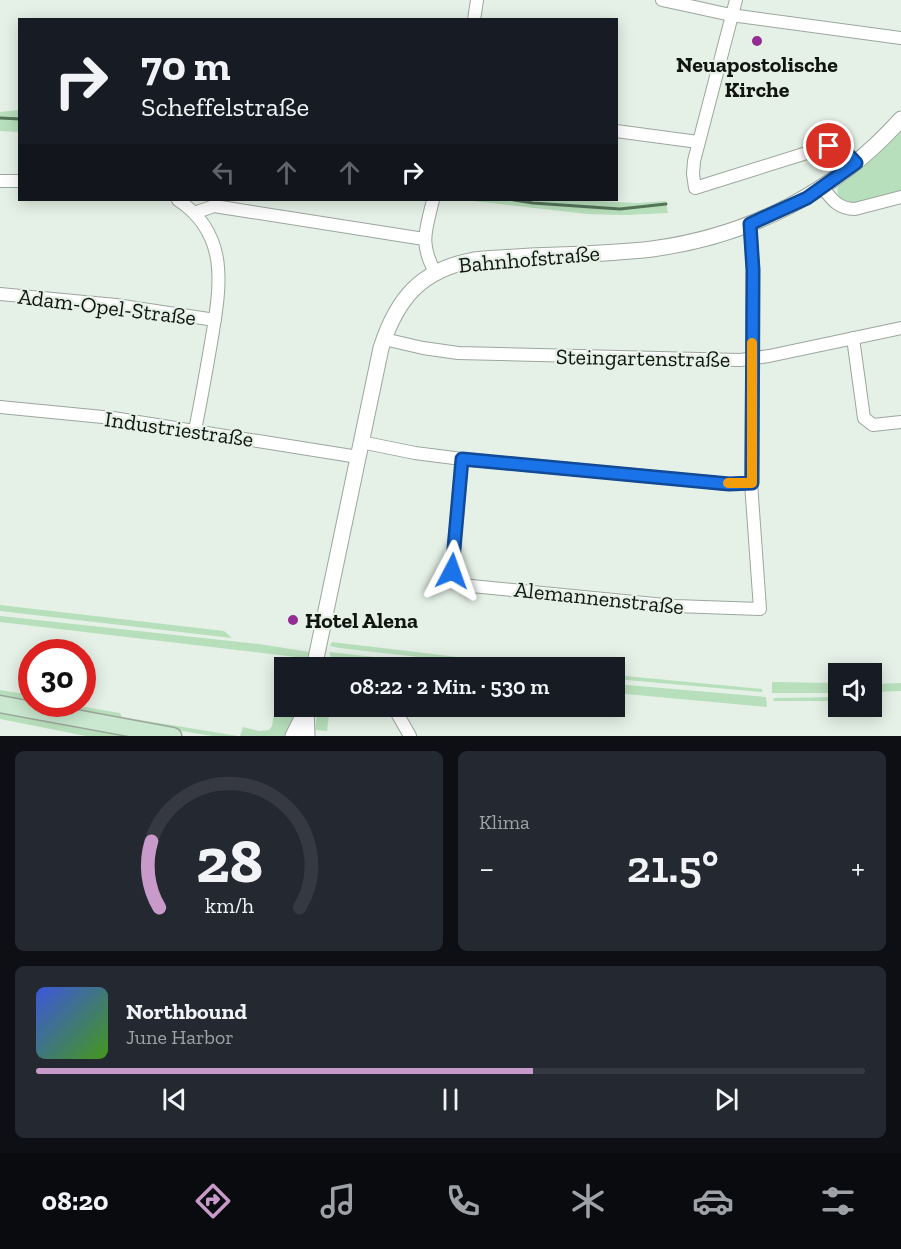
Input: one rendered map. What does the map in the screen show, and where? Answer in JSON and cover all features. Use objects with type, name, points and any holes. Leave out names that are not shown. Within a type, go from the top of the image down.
[{"type":"main road","points":[[0,704],[173,736]]},
{"type":"street","points":[[474,18],[477,0]]},
{"type":"street","points":[[662,0],[731,15],[901,38]]},
{"type":"street","points":[[736,0],[698,142],[693,174],[695,188],[829,146],[843,149],[856,163]]},
{"type":"street","name":"Bahnhofstraße","points":[[320,657],[360,449],[384,339],[394,315],[406,296],[435,272],[447,266],[474,260],[627,251],[676,245],[716,236],[750,224],[790,207],[823,188],[856,163],[901,120]]},
{"type":"street","points":[[618,131],[698,142]]},
{"type":"street","points":[[0,181],[18,181]]},
{"type":"street","points":[[823,188],[840,207],[847,209],[901,197]]},
{"type":"street","points":[[179,201],[194,213],[210,234],[218,258],[219,285],[215,320],[195,430]]},
{"type":"street","points":[[434,201],[424,239],[426,251],[435,272]]},
{"type":"street","points":[[194,213],[214,206],[424,239]]},
{"type":"street","points":[[750,224],[753,270],[752,483]]},
{"type":"street","name":"Adam-Opel-Straße","points":[[0,294],[125,306],[215,320]]},
{"type":"street","name":"Steingartenstraße","points":[[384,339],[458,353],[692,360],[752,359],[901,328]]},
{"type":"street","points":[[853,338],[864,418],[873,424],[901,422]]},
{"type":"street","name":"Industriestraße","points":[[0,407],[112,418],[360,449],[729,484],[752,483]]},
{"type":"street","name":"Alemannenstraße","points":[[462,459],[452,571],[454,581],[461,585],[675,606],[760,609],[752,483]]},
{"type":"street","points":[[293,736],[302,717]]},
{"type":"street","points":[[306,717],[307,736]]},
{"type":"street","points":[[399,717],[410,736]]},
{"type":"green space","points":[[18,110],[18,132],[0,131],[0,112]]},
{"type":"green space","points":[[901,131],[901,194],[851,207],[839,196],[838,186]]},
{"type":"green space","points":[[473,201],[638,203],[666,201],[668,213],[587,214]]},
{"type":"green space","points":[[0,605],[224,631],[232,638],[0,611]]},
{"type":"green space","points":[[0,616],[259,644],[310,652],[307,657],[297,657],[0,622]]},
{"type":"green space","points":[[332,642],[457,657],[419,657],[330,646]]},
{"type":"green space","points":[[329,652],[374,657],[331,657]]},
{"type":"green space","points":[[625,676],[762,689],[762,692],[625,680]]},
{"type":"green space","points":[[772,682],[828,683],[828,693],[772,693]]},
{"type":"green space","points":[[901,683],[901,691],[882,692],[882,684]]},
{"type":"green space","points":[[625,685],[766,697],[767,707],[625,694]]},
{"type":"green space","points":[[0,690],[18,693],[18,703],[0,700]]},
{"type":"green space","points":[[828,697],[828,701],[773,701],[774,698]]},
{"type":"green space","points":[[96,709],[120,713],[122,717],[238,736],[212,736],[96,716]]},
{"type":"green space","points":[[0,711],[18,714],[18,717],[33,717],[137,736],[86,736],[0,719]]},
{"type":"green space","points":[[274,712],[274,717],[296,717],[284,736],[240,736],[243,727],[259,731],[269,730]]},
{"type":"green space","points":[[317,717],[329,717],[327,731],[315,730]]},
{"type":"waterway","points":[[0,118],[18,119]]},
{"type":"waterway","points":[[520,201],[620,209],[666,204]]},
{"type":"slow traffic","points":[[728,483],[752,483],[752,343]]},
{"type":"place","name":"Neuapostolische Kirche","points":[[757,41]]},
{"type":"place","name":"Hotel Alena","points":[[293,620]]},
{"type":"route","points":[[452,571],[462,459],[729,484],[752,483],[753,270],[750,224],[807,198],[856,163],[843,149],[829,146]]}]
